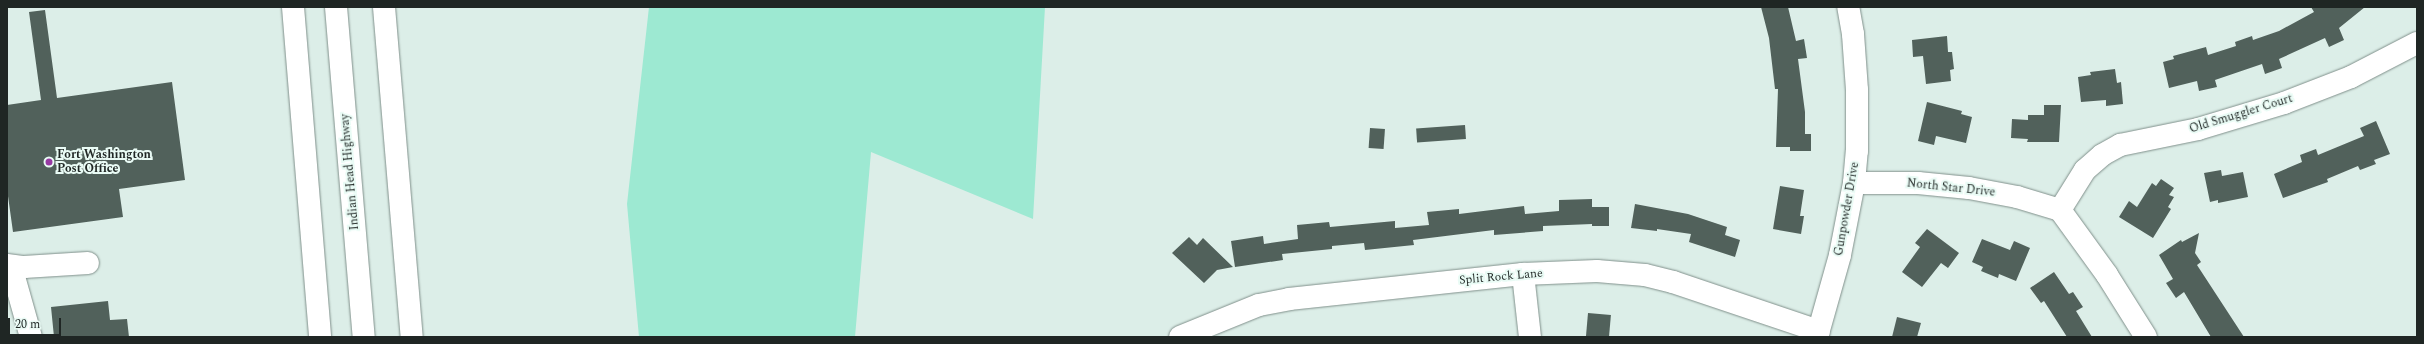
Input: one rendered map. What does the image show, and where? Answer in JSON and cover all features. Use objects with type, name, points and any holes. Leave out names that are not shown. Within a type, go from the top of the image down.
[{"type":"main road","points":[[293,7],[320,337]]},
{"type":"main road","name":"Indian Head Highway","points":[[336,7],[364,337]]},
{"type":"main road","points":[[384,7],[412,337]]},
{"type":"main road","name":"Gunpowder Drive","points":[[1818,334],[1840,255],[1854,183],[1857,151],[1857,90],[1853,34],[1848,7]]},
{"type":"main road","name":"Old Smuggler Court","points":[[2060,210],[2085,170],[2102,155],[2120,145],[2198,129],[2284,103],[2350,77],[2417,43]]},
{"type":"main road","name":"North Star Drive","points":[[1854,183],[1918,183],[1969,188],[2017,197],[2060,210]]},
{"type":"main road","points":[[2060,210],[2106,275],[2146,337]]},
{"type":"main road","points":[[31,337],[9,265],[24,267],[88,263]]},
{"type":"main road","name":"Split Rock Lane","points":[[1180,337],[1259,305],[1289,299],[1523,274],[1597,271],[1645,275],[1673,282],[1818,334]]},
{"type":"main road","points":[[1523,274],[1530,337]]},
{"type":"green space","points":[[649,7],[1045,7],[1033,219],[871,152],[855,337],[639,337],[627,204]]},
{"type":"building","points":[[1761,7],[1788,7],[1796,41],[1804,39],[1807,58],[1798,59],[1805,112],[1805,134],[1811,134],[1811,151],[1790,151],[1790,147],[1776,147],[1778,89],[1775,89],[1769,38]]},
{"type":"building","points":[[2311,7],[2365,7],[2339,28],[2344,40],[2329,47],[2325,38],[2279,59],[2282,68],[2265,74],[2262,64],[2215,80],[2217,87],[2199,91],[2197,81],[2169,88],[2163,62],[2174,59],[2173,56],[2206,47],[2208,55],[2236,46],[2235,42],[2252,36],[2253,40],[2279,31],[2314,12]]},
{"type":"building","points":[[45,10],[57,98],[172,82],[185,180],[119,189],[123,217],[13,232],[7,189],[7,105],[41,100],[29,12]]},
{"type":"building","points":[[1947,36],[1948,52],[1952,52],[1954,69],[1950,70],[1951,81],[1926,84],[1923,56],[1913,57],[1912,40]]},
{"type":"building","points":[[2115,69],[2117,83],[2121,82],[2123,104],[2106,106],[2106,100],[2081,102],[2078,77],[2091,75],[2090,72]]},
{"type":"building","points":[[1927,102],[1962,111],[1961,114],[1972,117],[1966,143],[1936,136],[1934,145],[1918,141]]},
{"type":"building","points":[[2044,105],[2061,105],[2059,142],[2027,142],[2028,139],[2011,138],[2012,119],[2028,120],[2028,115],[2044,115]]},
{"type":"building","points":[[2376,121],[2390,154],[2374,160],[2376,164],[2360,170],[2358,166],[2327,179],[2328,182],[2283,198],[2274,174],[2302,162],[2300,155],[2316,149],[2318,155],[2364,136],[2360,128]]},
{"type":"building","points":[[1465,125],[1466,139],[1417,142],[1416,128]]},
{"type":"building","points":[[1370,128],[1385,129],[1384,149],[1369,148]]},
{"type":"building","points":[[2221,170],[2222,176],[2243,172],[2248,197],[2218,203],[2218,200],[2210,202],[2204,173]]},
{"type":"building","points":[[2161,179],[2174,188],[2169,195],[2174,197],[2168,207],[2171,209],[2153,238],[2119,217],[2129,201],[2137,207],[2152,183],[2156,186]]},
{"type":"building","points":[[1780,186],[1804,190],[1800,216],[1804,216],[1801,234],[1773,229]]},
{"type":"building","points":[[1592,199],[1592,207],[1609,207],[1609,226],[1592,226],[1592,224],[1543,226],[1543,231],[1494,235],[1494,230],[1413,240],[1414,245],[1365,250],[1364,243],[1332,246],[1332,249],[1282,254],[1283,260],[1235,267],[1231,241],[1263,236],[1264,244],[1298,239],[1297,225],[1329,222],[1330,227],[1395,221],[1395,228],[1429,225],[1427,212],[1459,209],[1459,214],[1524,206],[1525,214],[1559,211],[1559,200]]},
{"type":"building","points":[[1635,204],[1688,214],[1727,227],[1725,235],[1740,240],[1735,257],[1689,242],[1691,234],[1657,229],[1657,231],[1631,228]]},
{"type":"building","points":[[1927,229],[1959,253],[1948,268],[1941,263],[1922,287],[1902,272],[1920,247],[1915,243]]},
{"type":"building","points":[[2199,233],[2195,253],[2201,262],[2197,265],[2244,337],[2211,337],[2184,292],[2176,298],[2166,283],[2173,279],[2159,255],[2181,240],[2182,242]]},
{"type":"building","points":[[1189,237],[1197,245],[1203,238],[1233,267],[1217,270],[1204,283],[1172,253]]},
{"type":"building","points":[[1982,239],[2010,250],[2014,241],[2030,248],[2016,281],[1999,274],[1998,278],[1981,271],[1983,267],[1972,262]]},
{"type":"building","points":[[2054,272],[2069,294],[2073,292],[2083,307],[2076,311],[2092,337],[2067,337],[2044,301],[2041,303],[2030,288]]},
{"type":"building","points":[[108,301],[110,320],[127,319],[129,337],[54,337],[51,307]]},
{"type":"building","points":[[1588,313],[1611,315],[1609,337],[1586,337]]},
{"type":"building","points":[[1897,317],[1921,323],[1917,337],[1892,337]]},
{"type":"place","name":"Fort Washington Post Office","points":[[49,162]]}]
